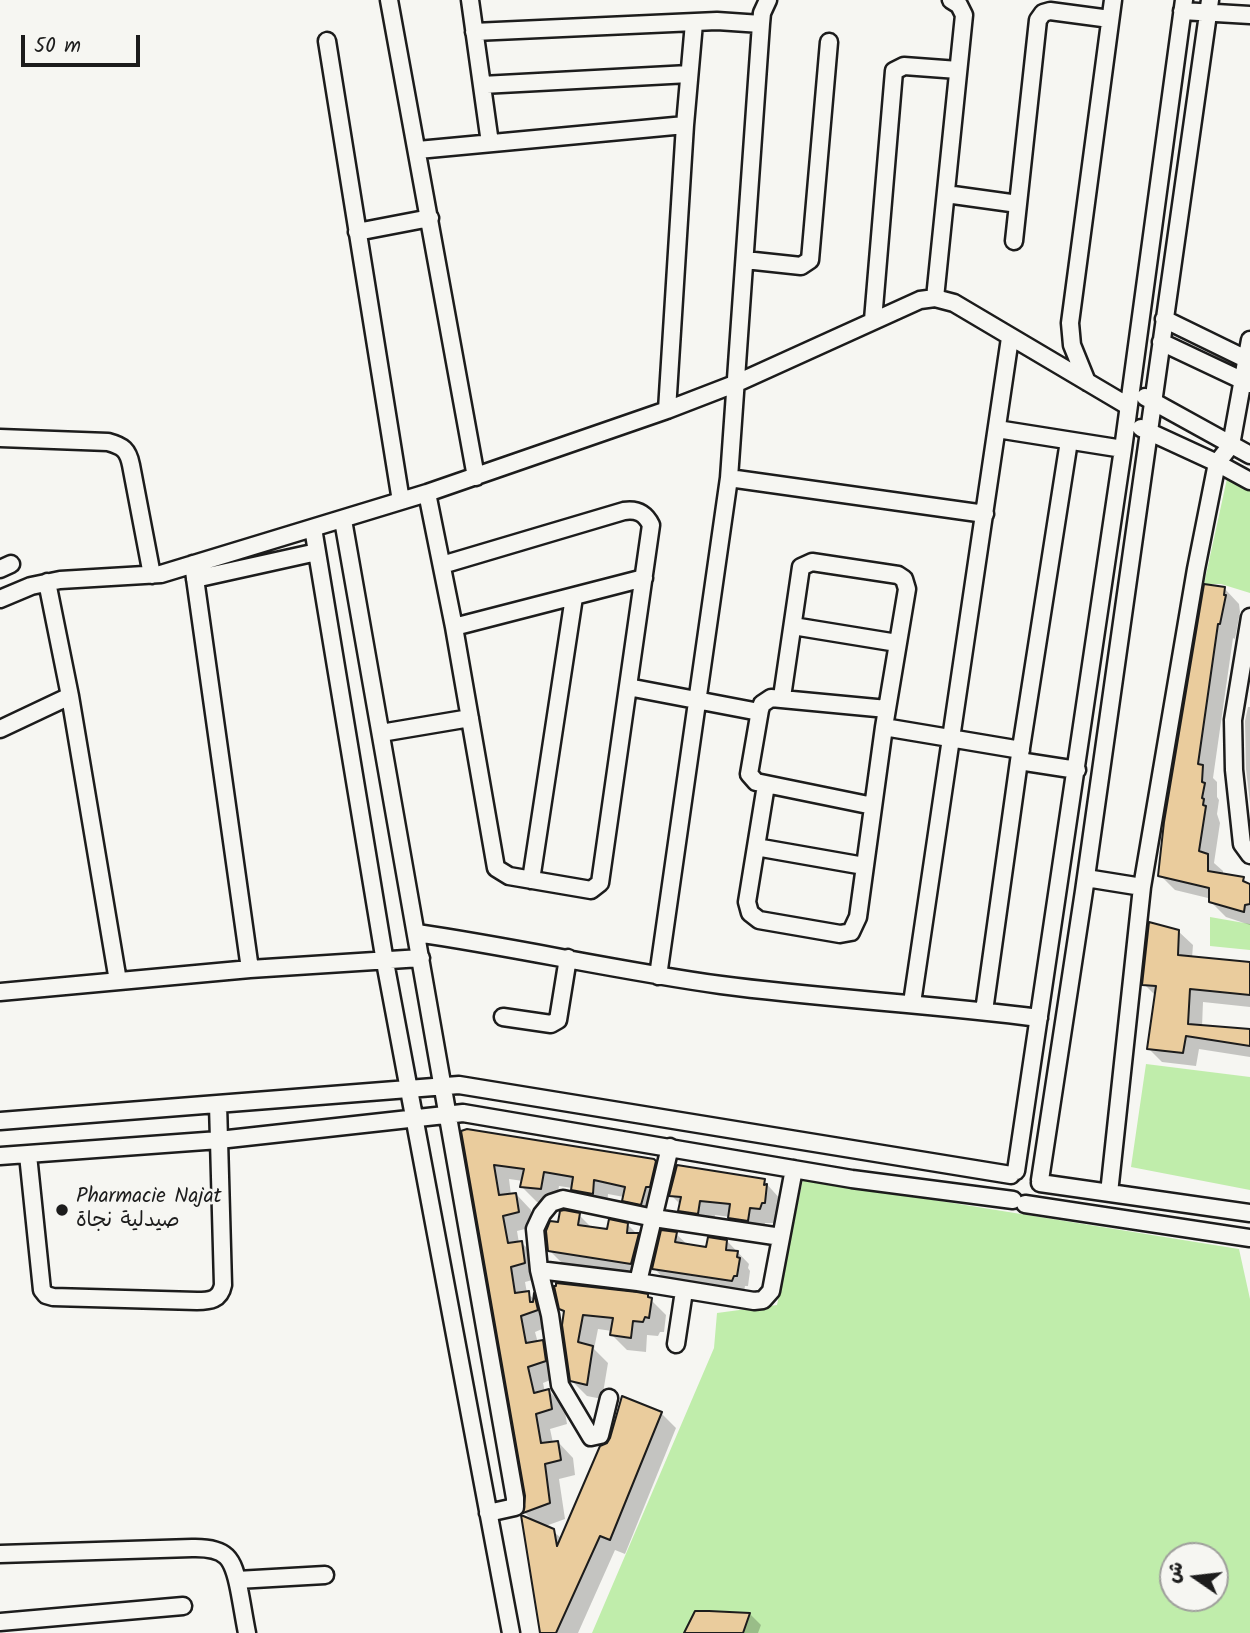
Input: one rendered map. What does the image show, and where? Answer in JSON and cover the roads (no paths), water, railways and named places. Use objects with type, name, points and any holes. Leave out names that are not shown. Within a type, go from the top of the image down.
[{"type":"street","points":[[390,0],[476,477]]},
{"type":"street","points":[[470,0],[490,143]]},
{"type":"street","points":[[658,976],[729,478],[761,24],[762,13],[768,0]]},
{"type":"street","points":[[936,298],[964,15],[954,0]]},
{"type":"street","points":[[1087,382],[1072,345],[1070,323],[1113,0]]},
{"type":"street","points":[[1019,1202],[1007,1191],[1006,1185],[1014,1173],[1077,770],[1183,5],[1209,6],[1250,15]]},
{"type":"street","points":[[1019,1202],[1035,1199],[1041,1189],[1209,6]]},
{"type":"street","points":[[1014,241],[1038,20],[1043,13],[1050,11],[1110,19]]},
{"type":"street","points":[[474,32],[717,21],[761,24]]},
{"type":"street","points":[[667,410],[694,23]]},
{"type":"street","points":[[327,41],[401,501]]},
{"type":"street","points":[[745,260],[797,266],[805,265],[810,260],[829,42]]},
{"type":"street","points":[[873,320],[893,75],[897,68],[904,66],[958,70]]},
{"type":"street","points":[[482,85],[689,74]]},
{"type":"street","points":[[418,150],[685,125]]},
{"type":"street","points":[[946,194],[1018,204]]},
{"type":"street","points":[[357,232],[430,218]]},
{"type":"street","points":[[194,572],[313,528],[476,477],[667,410],[737,383],[920,300],[936,298],[954,303],[1087,382],[1148,432],[1250,481]]},
{"type":"street","points":[[1164,319],[1248,360]]},
{"type":"street","points":[[912,1003],[1010,338]]},
{"type":"street","points":[[1109,1193],[1142,887],[1217,463],[1231,445],[1246,382],[1250,340]]},
{"type":"street","points":[[1161,342],[1246,382]]},
{"type":"street","points":[[1131,389],[1250,455]]},
{"type":"street","points":[[997,429],[1122,449]]},
{"type":"street","points":[[0,438],[108,442],[125,449],[129,455],[152,576]]},
{"type":"street","points":[[984,1011],[1069,441]]},
{"type":"street","points":[[729,478],[985,514]]},
{"type":"street","points":[[427,493],[454,627],[496,868],[504,874],[531,880],[588,891],[595,889],[600,883],[651,525],[643,514],[631,510],[442,565]]},
{"type":"street","points":[[343,520],[515,1498],[515,1507],[488,1513]]},
{"type":"street","points":[[313,528],[385,962],[510,1633]]},
{"type":"street","points":[[0,599],[47,582],[194,572],[317,552]]},
{"type":"street","points":[[766,785],[747,902],[750,913],[759,920],[841,934],[851,932],[857,923],[907,586],[904,579],[898,575],[816,563],[804,564],[800,570],[782,697]]},
{"type":"street","points":[[194,572],[250,969]]},
{"type":"street","points":[[454,627],[644,578]]},
{"type":"street","points":[[47,582],[71,696],[118,981]]},
{"type":"street","points":[[531,880],[574,597]]},
{"type":"street","points":[[1250,617],[1245,686],[1233,720],[1234,770],[1242,844],[1250,855]]},
{"type":"street","points":[[793,626],[897,643]]},
{"type":"street","points":[[628,687],[759,712]]},
{"type":"street","points":[[0,729],[71,696]]},
{"type":"street","points":[[873,807],[766,785],[756,782],[749,774],[759,712],[766,700],[782,697],[887,709]]},
{"type":"street","points":[[381,733],[470,718]]},
{"type":"street","points":[[884,727],[951,739],[1077,770]]},
{"type":"street","points":[[756,847],[864,866]]},
{"type":"street","points":[[1063,860],[1077,857],[1086,878]]},
{"type":"street","points":[[1086,878],[1142,887]]},
{"type":"street","points":[[1059,887],[1071,895],[1086,878]]},
{"type":"street","points":[[417,933],[658,976],[1039,1018]]},
{"type":"street","points":[[0,992],[250,969],[421,958]]},
{"type":"street","points":[[503,1017],[551,1024],[558,1020],[568,958]]},
{"type":"street","points":[[0,1121],[459,1085],[1014,1173],[1027,1170],[1040,1182],[1250,1213]]},
{"type":"street","points":[[28,1155],[42,1290],[46,1295],[206,1301],[215,1298],[223,1285],[218,1104]]},
{"type":"street","points":[[0,1156],[219,1140],[446,1114],[471,1114],[852,1179],[1250,1238]]},
{"type":"street","points":[[638,1282],[654,1218],[662,1146],[660,1118]]},
{"type":"street","points":[[852,1179],[856,1149]]},
{"type":"street","points":[[540,1270],[763,1300],[771,1291],[794,1169]]},
{"type":"street","points":[[609,1398],[600,1435],[591,1437],[560,1385],[535,1229],[551,1203],[563,1199],[654,1218],[781,1237]]},
{"type":"street","points":[[676,1344],[684,1291]]},
{"type":"street","points":[[0,1554],[205,1548],[217,1550],[227,1556],[234,1566],[247,1633]]},
{"type":"street","points":[[237,1580],[325,1575]]},
{"type":"street","points":[[0,1622],[183,1606]]},
{"type":"place","name":"Pharmacie Najat صيدلية نجاة","points":[[62,1210]]}]
